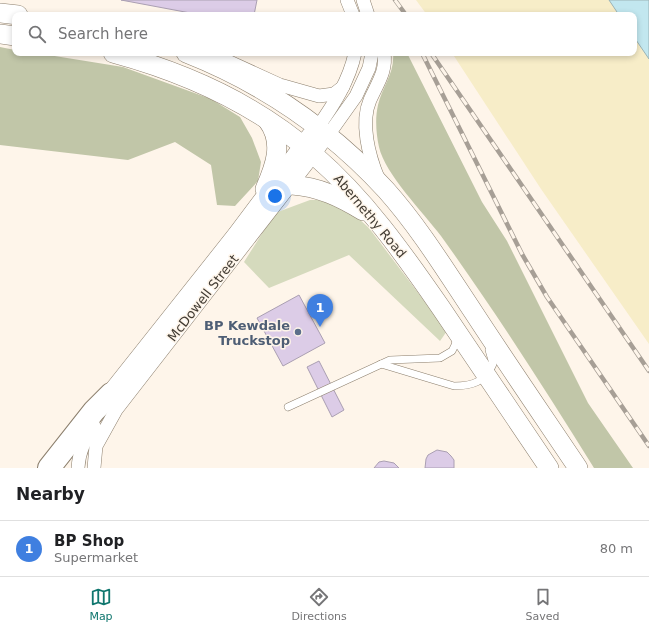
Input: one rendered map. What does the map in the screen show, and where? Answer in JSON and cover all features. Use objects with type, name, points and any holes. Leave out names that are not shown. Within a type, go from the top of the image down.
[{"type":"highway","points":[[50,468],[94,411],[111,394]]},
{"type":"main road","points":[[0,13],[12,14]]},
{"type":"main road","points":[[0,34],[12,36]]},
{"type":"main road","name":"Abernethy Road","points":[[124,56],[154,64],[214,89],[268,121],[309,151],[349,188],[385,230],[453,326],[549,468]]},
{"type":"main road","name":"Abernethy Road","points":[[194,56],[220,66],[256,85],[323,131],[386,190],[421,234],[578,468]]},
{"type":"main road","points":[[254,214],[275,161],[276,134],[268,121]]},
{"type":"main road","points":[[111,394],[254,214],[309,151],[323,131]]},
{"type":"main road","points":[[292,185],[307,186],[328,192],[372,217],[385,230]]},
{"type":"street","points":[[347,0],[352,12]]},
{"type":"street","points":[[363,1],[368,12]]},
{"type":"street","points":[[217,56],[280,85],[319,96],[334,94],[343,87]]},
{"type":"street","points":[[323,131],[351,68],[354,56]]},
{"type":"street","points":[[323,131],[363,83],[369,68],[371,56]]},
{"type":"street","points":[[384,56],[385,65],[370,100],[366,120],[370,156],[379,179],[386,190]]},
{"type":"street","name":"McDowell Street","points":[[94,468],[96,446],[116,410],[292,185],[309,151]]},
{"type":"street","points":[[78,468],[78,456],[83,442],[101,415],[111,394]]},
{"type":"lane","points":[[440,262],[456,302]]},
{"type":"lane","points":[[288,407],[381,364],[398,359],[433,359],[446,356],[452,351],[457,340],[453,326]]},
{"type":"lane","points":[[381,364],[454,386],[476,383],[486,376],[493,364],[493,358],[485,344]]},
{"type":"green space","points":[[0,47],[12,49],[12,56],[55,56],[123,67],[211,99],[240,117],[252,138],[261,162],[258,181],[235,206],[217,205],[211,165],[175,142],[128,160],[0,145]]},
{"type":"green space","points":[[393,56],[409,56],[482,202],[507,241],[588,403],[633,468],[594,468],[481,293],[441,236],[406,193],[389,169],[379,147],[376,120],[380,98],[390,73]]},
{"type":"green space","points":[[310,200],[323,200],[347,208],[369,228],[447,331],[440,341],[349,255],[269,288],[244,262],[275,213]]},
{"type":"sand","points":[[416,0],[649,0],[649,344],[541,189],[454,56],[637,56],[637,12],[425,12]]},
{"type":"water","points":[[609,0],[649,0],[649,59],[637,41],[637,12],[617,12]]},
{"type":"building","points":[[121,0],[257,0],[255,12],[185,12]]},
{"type":"building","points":[[299,295],[325,343],[283,366],[257,318]]},
{"type":"building","points":[[319,361],[344,410],[332,417],[307,367]]},
{"type":"building","points":[[437,450],[447,452],[451,456],[454,460],[454,468],[425,468],[428,455]]},
{"type":"building","points":[[384,461],[394,463],[399,468],[374,468],[379,462]]},
{"type":"railway","points":[[395,0],[404,12]]},
{"type":"railway","points":[[423,56],[522,254],[547,297],[649,446]]},
{"type":"railway","points":[[433,56],[649,371]]},
{"type":"place","name":"BP Shop","points":[[320,327]]},
{"type":"place","name":"BP Kewdale Truckstop","points":[[298,332]]}]
